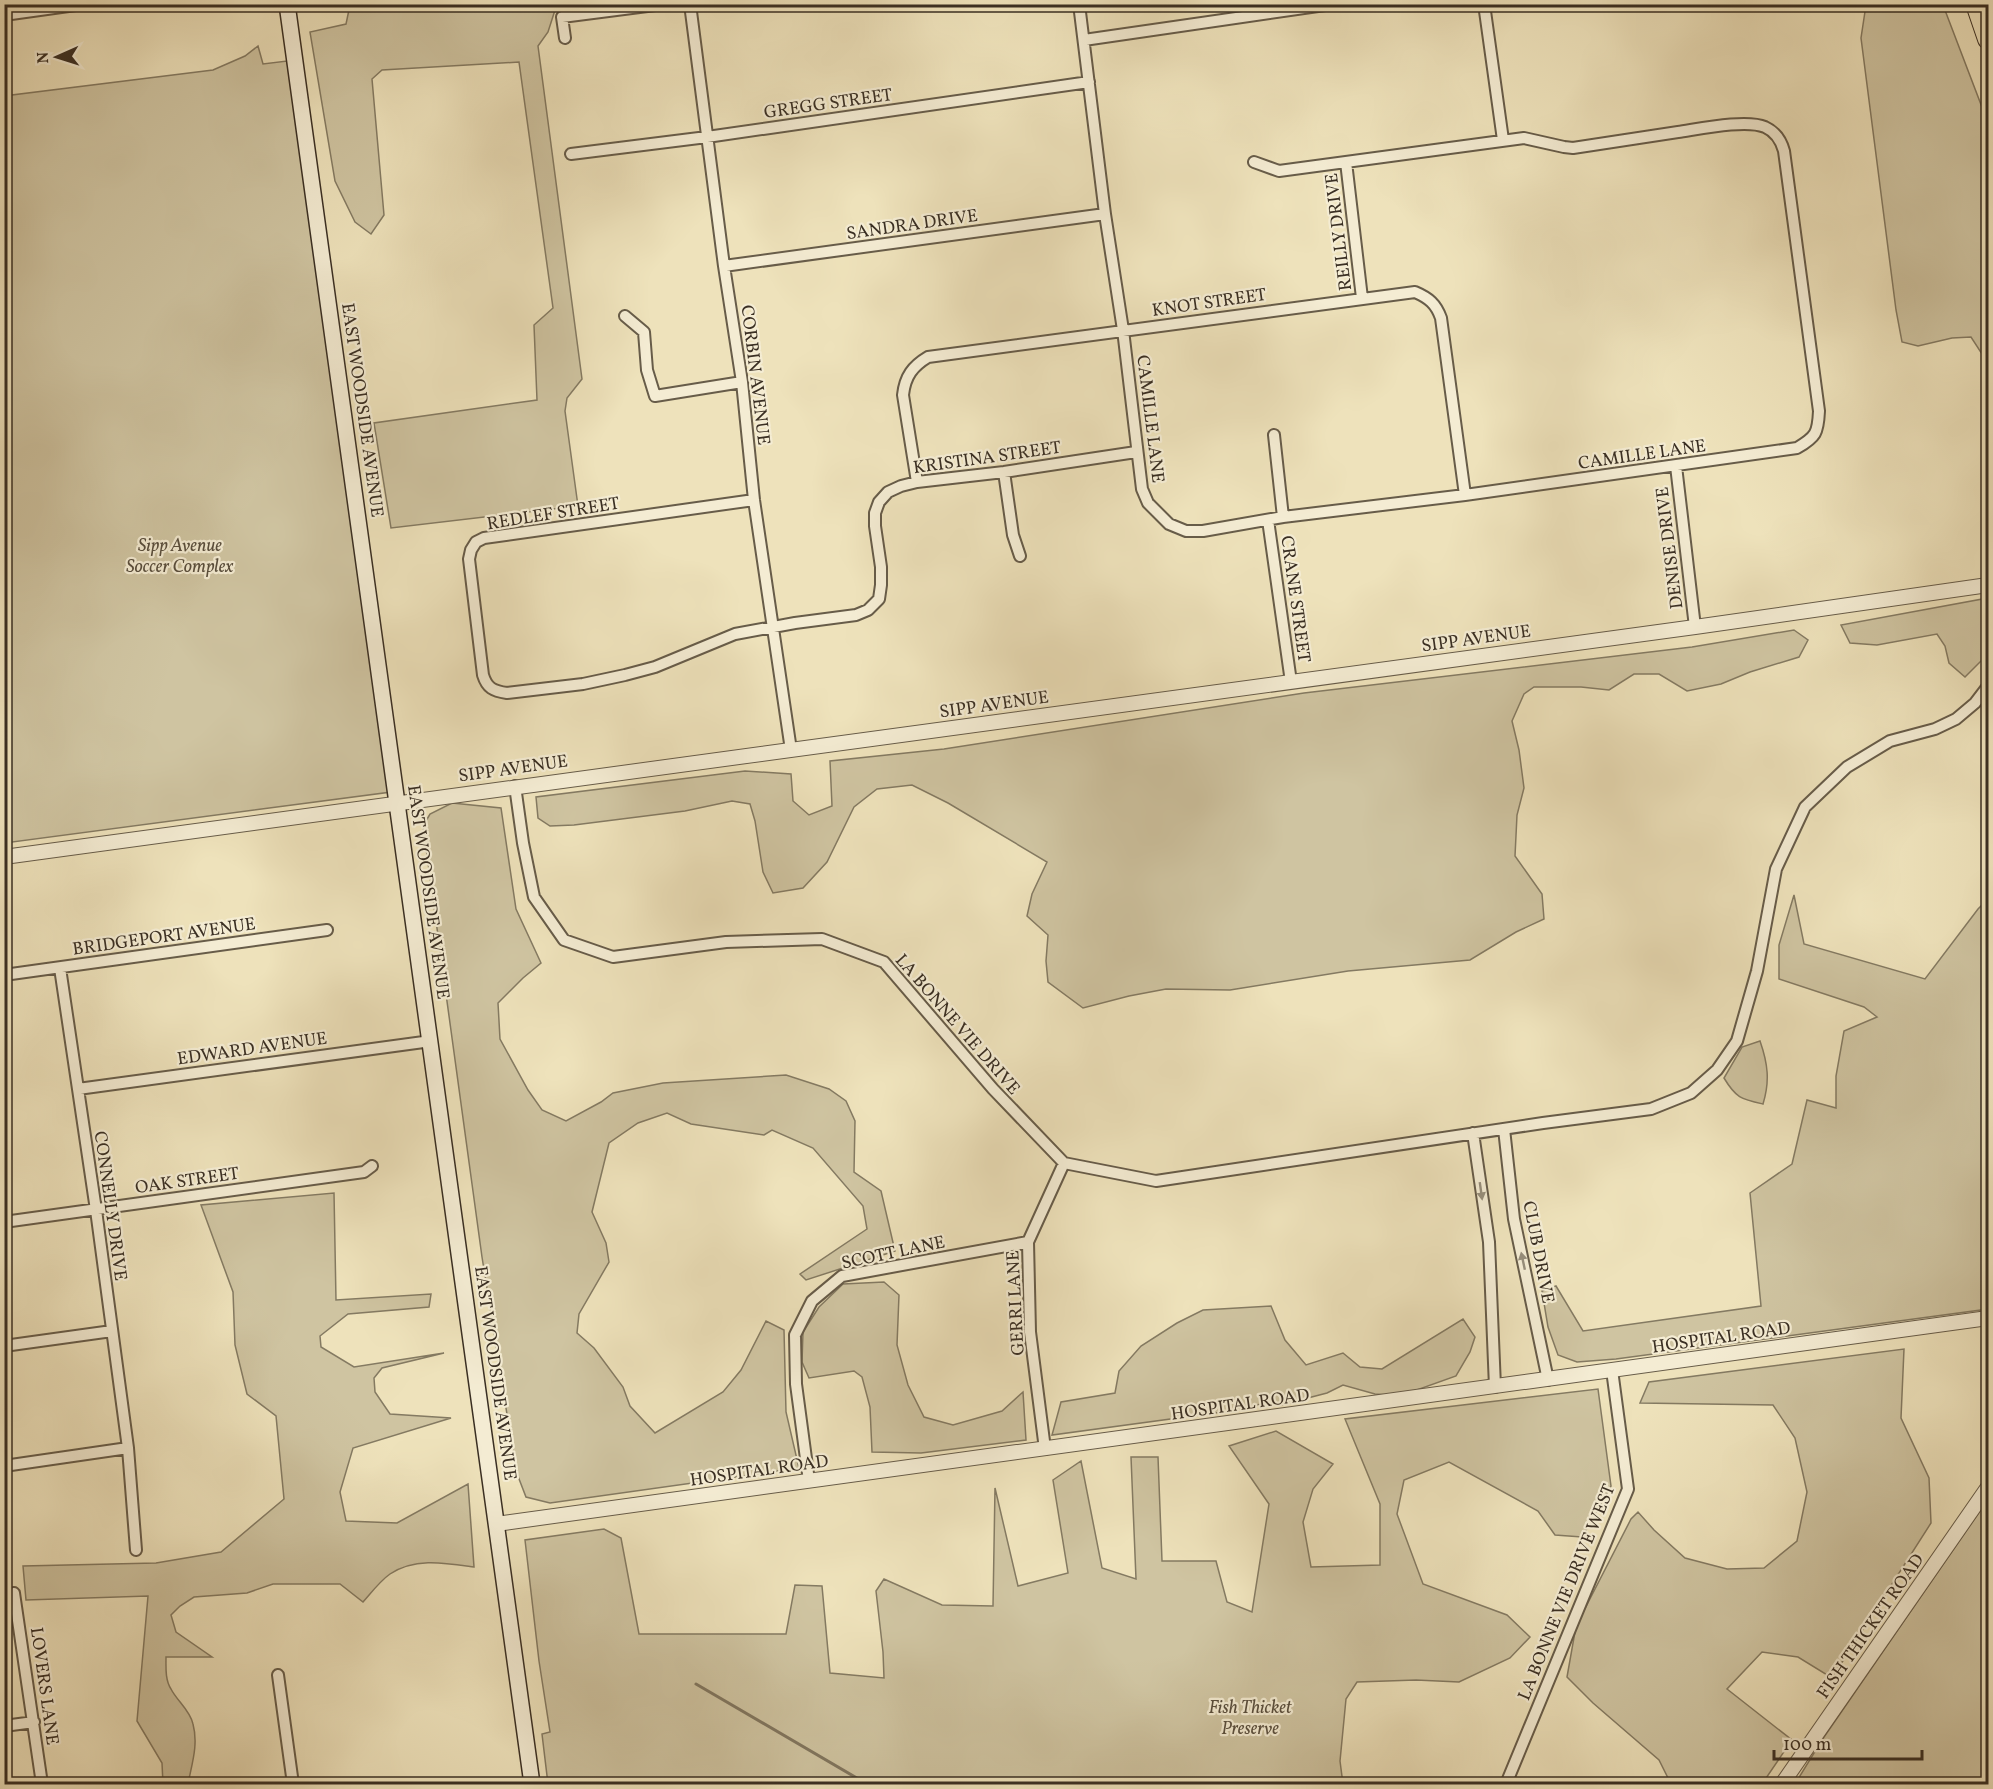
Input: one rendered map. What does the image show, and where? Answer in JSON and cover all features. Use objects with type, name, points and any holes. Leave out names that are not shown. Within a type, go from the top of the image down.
[{"type":"highway","points":[[1976,4],[1989,39]]},
{"type":"main road","name":"EAST WOODSIDE AVENUE","points":[[287,4],[532,1785]]},
{"type":"street","points":[[4,15],[83,4]]},
{"type":"street","points":[[565,38],[562,17],[663,4]]},
{"type":"street","name":"CORBIN AVENUE","points":[[690,4],[724,266],[742,382],[754,500],[791,750]]},
{"type":"street","name":"CAMILLE LANE","points":[[1079,4],[1142,489],[1153,509],[1169,524],[1186,531],[1203,531],[1283,517],[1676,466],[1797,448],[1811,440],[1818,428],[1819,411],[1782,142],[1776,134],[1764,126],[1751,124],[1723,126],[1574,148],[1524,138],[1279,171],[1254,162]]},
{"type":"street","points":[[1084,40],[1332,4]]},
{"type":"street","points":[[1484,4],[1503,140]]},
{"type":"street","name":"GREGG STREET","points":[[571,154],[708,137],[1089,82]]},
{"type":"street","name":"REILLY DRIVE","points":[[1346,162],[1362,298]]},
{"type":"street","name":"SANDRA DRIVE","points":[[724,266],[1105,214]]},
{"type":"street","name":"KNOT STREET","points":[[917,482],[903,395],[908,374],[928,357],[1415,292],[1428,298],[1437,308],[1441,318],[1465,495]]},
{"type":"street","points":[[625,316],[644,332],[647,370],[655,396],[742,382]]},
{"type":"street","points":[[1274,435],[1283,517]]},
{"type":"street","name":"KRISTINA STREET","points":[[773,627],[856,615],[868,610],[879,599],[881,567],[875,526],[876,513],[879,502],[888,492],[917,482],[1004,472],[1136,452]]},
{"type":"street","name":"DENISE DRIVE","points":[[1676,466],[1695,627]]},
{"type":"street","points":[[1004,472],[1013,535],[1020,556]]},
{"type":"street","name":"REDLEF STREET","points":[[754,500],[484,538],[476,543],[469,559],[483,675],[489,688],[496,692],[507,693],[583,684],[655,667],[735,634],[773,627]]},
{"type":"street","name":"CRANE STREET","points":[[1268,520],[1290,682]]},
{"type":"street","name":"SIPP AVENUE","points":[[4,856],[1695,627],[1989,585]]},
{"type":"street","points":[[1064,1163],[1156,1181],[1473,1133],[1651,1109],[1691,1093],[1717,1070],[1737,1041],[1757,971],[1776,869],[1805,807],[1846,767],[1890,741],[1935,729],[1956,719],[1975,703],[1989,686]]},
{"type":"street","name":"LA BONNE VIE DRIVE","points":[[515,786],[534,897],[564,940],[613,957],[724,942],[822,939],[884,962],[993,1089],[1064,1163]]},
{"type":"street","name":"BRIDGEPORT AVENUE","points":[[4,975],[327,930]]},
{"type":"street","name":"CONNELLY DRIVE","points":[[60,968],[128,1448],[136,1550]]},
{"type":"street","name":"EDWARD AVENUE","points":[[78,1089],[430,1041]]},
{"type":"street","name":"CLUB DRIVE","points":[[1504,1129],[1514,1219],[1548,1380]]},
{"type":"street","points":[[1473,1133],[1489,1242],[1495,1387]]},
{"type":"street","name":"GERRI LANE","points":[[1045,1449],[1030,1332],[1028,1242],[1064,1163]]},
{"type":"street","name":"OAK STREET","points":[[4,1222],[364,1172],[372,1166]]},
{"type":"street","name":"SCOTT LANE","points":[[809,1481],[796,1384],[795,1335],[812,1301],[842,1276],[1028,1242]]},
{"type":"street","name":"HOSPITAL ROAD","points":[[496,1524],[1989,1318]]},
{"type":"street","points":[[4,1346],[112,1331]]},
{"type":"street","name":"LA BONNE VIE DRIVE WEST","points":[[1506,1785],[1628,1490],[1612,1370]]},
{"type":"street","points":[[4,1466],[128,1448]]},
{"type":"street","name":"FISH THICKET ROAD","points":[[1782,1785],[1989,1487]]},
{"type":"street","name":"LOVERS LANE","points":[[14,1593],[42,1785]]},
{"type":"street","points":[[278,1675],[292,1785]]},
{"type":"street","points":[[4,1726],[34,1722]]},
{"type":"green space","points":[[350,5],[572,5],[556,7],[548,32],[538,46],[582,379],[567,398],[565,411],[578,506],[391,528],[374,423],[537,400],[534,325],[553,308],[519,62],[382,70],[372,79],[384,215],[371,234],[355,222],[335,181],[310,32],[346,24]]},
{"type":"green space","points":[[1866,5],[1943,5],[1988,123],[1988,371],[1984,357],[1971,337],[1952,338],[1918,346],[1902,342],[1861,38]]},
{"type":"green space","name":"Sipp Avenue Soccer Complex","points":[[258,46],[263,64],[287,61],[391,792],[5,843],[4,96],[213,70],[245,56]]},
{"type":"green space","points":[[1988,598],[1988,654],[1965,677],[1949,663],[1945,646],[1937,634],[1877,645],[1850,643],[1841,625]]},
{"type":"green space","points":[[1794,630],[1808,640],[1799,657],[1750,672],[1721,684],[1687,691],[1659,674],[1634,674],[1609,690],[1581,687],[1534,687],[1524,694],[1512,721],[1524,788],[1517,815],[1515,856],[1542,894],[1544,919],[1516,932],[1470,960],[1348,971],[1230,990],[1166,989],[1083,1008],[1048,982],[1046,961],[1048,935],[1027,916],[1032,894],[1047,862],[948,803],[912,785],[877,789],[854,807],[827,862],[803,888],[773,893],[763,872],[750,804],[732,801],[685,811],[574,825],[550,826],[538,818],[536,797],[745,771],[791,774],[793,801],[809,815],[832,806],[830,761],[944,749],[1304,693],[1692,647]]},
{"type":"green space","points":[[452,803],[501,808],[516,909],[541,963],[498,1003],[500,1039],[528,1090],[542,1110],[566,1121],[613,1093],[663,1083],[786,1075],[829,1089],[846,1101],[855,1121],[854,1172],[881,1191],[895,1251],[806,1280],[800,1274],[867,1229],[863,1206],[813,1148],[772,1130],[764,1135],[691,1124],[667,1113],[638,1123],[609,1143],[592,1212],[606,1243],[609,1262],[579,1314],[577,1333],[594,1348],[623,1387],[630,1406],[655,1433],[723,1392],[741,1370],[766,1321],[784,1330],[786,1412],[799,1468],[550,1503],[526,1497],[516,1471],[482,1257],[423,826],[430,814]]},
{"type":"green space","points":[[1794,895],[1804,944],[1925,979],[1988,899],[1988,1309],[1616,1359],[1577,1362],[1558,1355],[1548,1327],[1542,1291],[1556,1286],[1583,1331],[1761,1306],[1750,1193],[1792,1164],[1807,1100],[1836,1108],[1836,1076],[1844,1031],[1877,1017],[1864,1007],[1779,979],[1779,945]]},
{"type":"green space","points":[[1760,1041],[1767,1072],[1767,1088],[1763,1104],[1740,1097],[1724,1078],[1742,1047]]},
{"type":"green space","points":[[334,1193],[336,1300],[431,1294],[429,1307],[348,1314],[320,1336],[321,1347],[354,1367],[444,1353],[382,1368],[374,1378],[375,1392],[390,1414],[451,1418],[353,1448],[340,1492],[346,1521],[397,1523],[468,1484],[474,1567],[431,1563],[410,1565],[386,1577],[363,1602],[340,1584],[273,1584],[247,1593],[194,1597],[180,1606],[171,1615],[176,1632],[212,1657],[166,1657],[168,1682],[191,1719],[195,1745],[190,1784],[163,1784],[162,1763],[137,1721],[148,1596],[26,1600],[23,1566],[156,1563],[221,1552],[284,1499],[276,1416],[247,1394],[235,1345],[233,1292],[201,1205]]},
{"type":"green space","points":[[884,1282],[899,1295],[897,1345],[908,1385],[924,1417],[953,1425],[1002,1411],[1023,1392],[1026,1440],[921,1453],[872,1452],[870,1407],[862,1377],[854,1371],[809,1378],[802,1362],[803,1332],[819,1307],[843,1284]]},
{"type":"green space","points":[[1271,1306],[1285,1340],[1306,1365],[1343,1353],[1360,1367],[1382,1369],[1463,1319],[1475,1337],[1470,1352],[1456,1376],[1400,1396],[1375,1394],[1343,1385],[1327,1393],[1281,1405],[1261,1404],[1237,1410],[1052,1435],[1061,1402],[1115,1393],[1119,1371],[1141,1346],[1177,1323],[1203,1310]]},
{"type":"green space","points":[[1904,1349],[1901,1418],[1929,1478],[1931,1523],[1832,1678],[1798,1657],[1762,1652],[1727,1689],[1792,1740],[1762,1784],[1671,1784],[1659,1760],[1593,1703],[1567,1677],[1576,1626],[1631,1519],[1638,1512],[1685,1558],[1727,1569],[1764,1568],[1797,1541],[1807,1492],[1795,1438],[1773,1405],[1640,1403],[1649,1382]]},
{"type":"green space","name":"Fish Thicket Preserve","points":[[1598,1389],[1611,1486],[1582,1537],[1555,1535],[1538,1511],[1449,1462],[1404,1480],[1397,1514],[1423,1584],[1507,1615],[1530,1637],[1510,1658],[1459,1682],[1416,1680],[1357,1682],[1346,1699],[1340,1761],[1343,1784],[548,1784],[542,1734],[550,1732],[525,1540],[604,1529],[621,1538],[639,1634],[786,1634],[795,1585],[822,1586],[830,1673],[884,1678],[876,1591],[884,1579],[942,1605],[993,1606],[995,1488],[1018,1586],[1068,1573],[1053,1480],[1081,1461],[1102,1568],[1136,1579],[1131,1457],[1158,1457],[1162,1561],[1216,1561],[1227,1602],[1252,1612],[1269,1504],[1229,1446],[1276,1431],[1333,1464],[1313,1489],[1303,1522],[1311,1567],[1380,1565],[1380,1504],[1345,1419]]},
{"type":"green space","points":[[1988,1499],[1988,1784],[1795,1784],[1822,1740]]},
{"type":"waterway","points":[[696,1684],[867,1784]]}]
